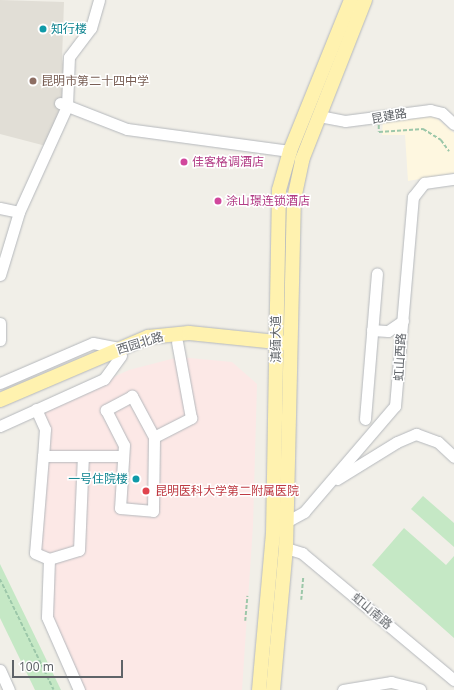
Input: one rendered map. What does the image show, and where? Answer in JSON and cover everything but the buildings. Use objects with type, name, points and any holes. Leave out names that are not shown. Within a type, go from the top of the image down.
[{"type":"main road","name":"滇缅大道","points":[[273,690],[286,548],[283,347],[276,231],[279,190],[290,151],[351,0]]},
{"type":"main road","name":"滇缅大道","points":[[259,690],[273,534],[283,347],[294,199],[302,160],[365,0]]},
{"type":"main road","name":"西园北路","points":[[0,400],[120,352],[175,333],[283,347]]},
{"type":"main road","name":"西园北路","points":[[120,352],[176,342],[283,347]]},
{"type":"main road","name":"西园北路","points":[[0,408],[91,364]]},
{"type":"street","points":[[0,275],[19,212],[70,86],[67,63],[91,28],[99,0]]},
{"type":"street","points":[[63,105],[127,129],[290,151]]},
{"type":"street","name":"昆建路","points":[[319,116],[345,121],[379,119],[430,110],[442,113],[454,124]]},
{"type":"street","name":"虹山西路","points":[[286,522],[304,512],[395,406],[413,197],[424,183],[454,178]]},
{"type":"street","points":[[0,208],[19,212]]},
{"type":"street","points":[[365,419],[377,274]]},
{"type":"street","points":[[372,330],[388,330],[403,321]]},
{"type":"street","points":[[0,323],[0,340]]},
{"type":"street","points":[[154,437],[191,418],[176,342]]},
{"type":"street","points":[[0,382],[93,343],[120,352],[104,379],[0,426]]},
{"type":"street","points":[[132,396],[154,437],[153,511],[120,508],[124,445],[106,410],[132,396]]},
{"type":"street","points":[[36,409],[44,429],[35,553],[49,559],[79,550],[83,456]]},
{"type":"street","points":[[331,482],[401,439],[416,434],[438,442],[454,457]]},
{"type":"street","points":[[43,456],[123,456]]},
{"type":"street","name":"虹山南路","points":[[286,548],[302,553],[454,680]]},
{"type":"street","points":[[49,559],[47,617],[79,690]]},
{"type":"street","points":[[0,670],[9,690]]},
{"type":"street","points":[[343,690],[391,682],[420,690]]},
{"type":"path","points":[[379,119],[379,132],[423,130],[441,140],[449,151]]},
{"type":"path","points":[[301,600],[303,578]]},
{"type":"path","points":[[0,579],[54,690]]},
{"type":"path","points":[[245,621],[247,596]]},
{"type":"shaded area","name":"昆明市第二十四中学","points":[[0,0],[64,2],[62,59],[68,89],[46,146],[0,134]]},
{"type":"shaded area","points":[[433,115],[454,133],[454,173],[408,181],[405,135],[382,135],[383,119]]},
{"type":"shaded area","name":"昆明医科大学第二附属医院","points":[[179,357],[232,362],[257,384],[253,525],[242,690],[74,690],[47,617],[49,559],[35,553],[41,427],[35,412],[129,370]]},
{"type":"green space","points":[[423,496],[454,523],[454,547],[411,509]]},
{"type":"green space","points":[[404,528],[446,565],[454,556],[454,638],[372,565]]},
{"type":"green space","points":[[0,564],[61,690],[35,690],[0,618]]},
{"type":"place","name":"知行楼","points":[[43,29]]},
{"type":"place","name":"昆明市第二十四中学","points":[[33,81]]},
{"type":"place","name":"佳客格调酒店","points":[[184,162]]},
{"type":"place","name":"涂山璟连锁酒店","points":[[218,201]]},
{"type":"place","name":"一号住院楼","points":[[136,479]]},
{"type":"place","name":"昆明医科大学第二附属医院","points":[[146,491]]}]
